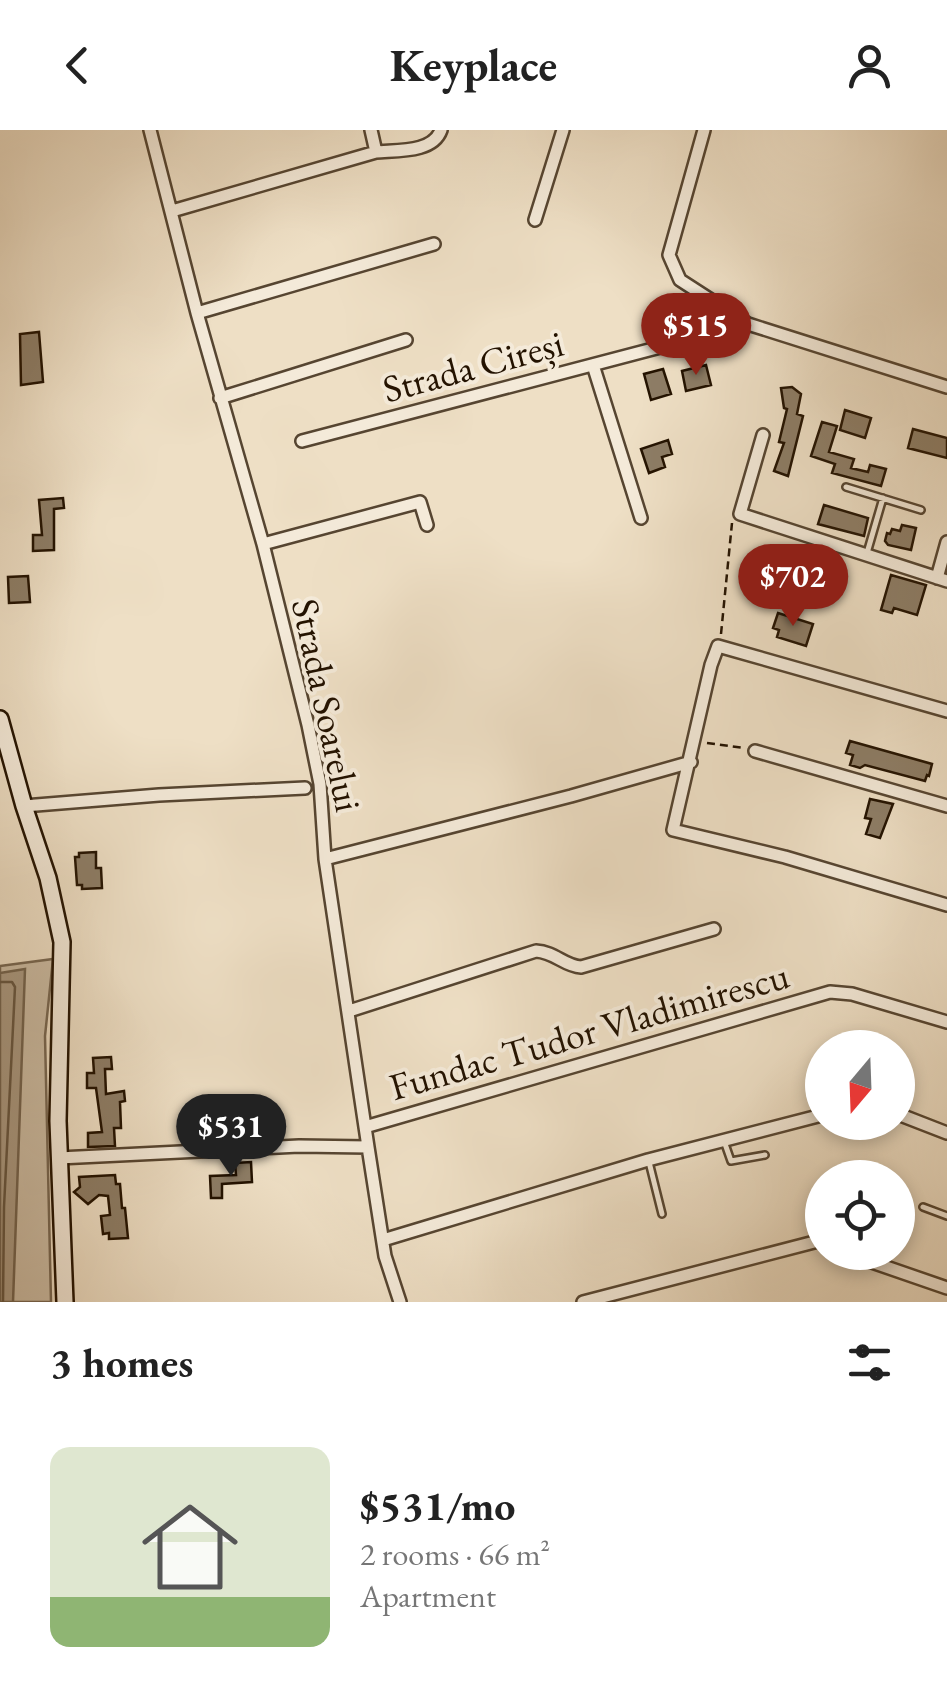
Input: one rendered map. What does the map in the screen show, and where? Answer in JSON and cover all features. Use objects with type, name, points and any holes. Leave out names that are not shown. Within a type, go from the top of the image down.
[{"type":"main road","points":[[0,719],[48,878],[62,942],[59,1158],[64,1302]]},
{"type":"street","name":"Strada Soarelui","points":[[150,130],[220,398],[263,544],[320,784],[324,858],[365,1127],[383,1240],[400,1302]]},
{"type":"street","points":[[371,130],[376,152]]},
{"type":"street","points":[[172,210],[376,152],[429,146],[439,138],[441,130]]},
{"type":"street","points":[[536,220],[563,130]]},
{"type":"street","points":[[704,130],[668,256],[680,280],[748,324],[947,387]]},
{"type":"street","points":[[197,312],[434,244]]},
{"type":"street","name":"Strada Cireși","points":[[302,441],[748,324]]},
{"type":"street","points":[[220,398],[406,340]]},
{"type":"street","points":[[593,365],[641,518]]},
{"type":"street","points":[[763,435],[740,514],[942,579],[947,542]]},
{"type":"street","points":[[263,544],[420,502],[427,525]]},
{"type":"street","points":[[947,711],[718,646],[673,830],[947,904]]},
{"type":"street","points":[[755,751],[947,806]]},
{"type":"street","points":[[324,858],[691,762]]},
{"type":"street","points":[[24,806],[305,788]]},
{"type":"street","points":[[348,1011],[536,951],[549,952],[581,967],[714,928]]},
{"type":"street","name":"Fundac Tudor Vladimirescu","points":[[365,1127],[830,992],[852,994],[947,1022]]},
{"type":"street","points":[[383,1240],[723,1138],[805,1119]]},
{"type":"street","points":[[915,1121],[947,1133]]},
{"type":"street","points":[[59,1158],[368,1146]]},
{"type":"street","points":[[583,1302],[805,1244]]},
{"type":"street","points":[[895,1270],[947,1288]]},
{"type":"lane","points":[[846,486],[920,510]]},
{"type":"lane","points":[[866,556],[883,498]]},
{"type":"lane","points":[[723,1138],[731,1161],[765,1154]]},
{"type":"lane","points":[[648,1160],[662,1214]]},
{"type":"lane","points":[[924,1206],[947,1216]]},
{"type":"path","points":[[718,646],[732,521],[740,514]]},
{"type":"path","points":[[696,742],[755,751]]},
{"type":"shaded area","points":[[53,959],[45,1036],[51,1302],[0,1302],[0,966]]},
{"type":"water","points":[[25,969],[13,1302],[0,1302],[0,973]]},
{"type":"building","points":[[39,332],[43,382],[21,385],[20,334]]},
{"type":"building","points":[[706,365],[711,385],[686,391],[682,371]]},
{"type":"building","points":[[663,369],[671,394],[651,400],[644,374]]},
{"type":"building","points":[[792,387],[801,394],[797,414],[803,416],[788,476],[774,471],[784,443],[779,442],[787,409],[781,388]]},
{"type":"building","points":[[845,410],[871,418],[865,438],[840,430]]},
{"type":"building","points":[[822,422],[837,426],[829,452],[854,459],[851,468],[868,472],[870,465],[886,469],[881,486],[832,473],[835,464],[811,456]]},
{"type":"building","points":[[913,429],[947,438],[947,458],[908,448]]},
{"type":"building","points":[[668,440],[672,454],[662,457],[665,467],[649,473],[641,449]]},
{"type":"building","points":[[63,498],[64,508],[54,509],[54,550],[33,551],[33,535],[42,535],[39,500]]},
{"type":"building","points":[[824,505],[868,518],[864,536],[818,524]]},
{"type":"building","points":[[902,525],[916,528],[911,550],[885,541],[887,533],[892,529],[900,531]]},
{"type":"building","points":[[891,575],[926,585],[917,615],[894,608],[892,613],[881,610]]},
{"type":"building","points":[[28,576],[30,602],[9,603],[8,577]]},
{"type":"building","points":[[778,613],[813,624],[806,646],[777,637],[779,630],[773,628]]},
{"type":"building","points":[[850,741],[932,764],[929,776],[925,781],[865,765],[850,765],[853,755],[846,753]]},
{"type":"building","points":[[870,799],[893,804],[880,838],[866,834],[871,819],[865,818]]},
{"type":"building","points":[[96,852],[102,888],[82,889],[82,885],[77,885],[75,857]]},
{"type":"building","points":[[111,1057],[112,1069],[105,1069],[106,1094],[124,1091],[125,1101],[120,1102],[121,1128],[114,1128],[115,1146],[88,1147],[88,1133],[102,1132],[96,1088],[87,1088],[87,1073],[94,1073],[93,1058]]},
{"type":"building","points":[[251,1162],[252,1182],[222,1184],[222,1198],[211,1198],[210,1176],[236,1175],[235,1163]]},
{"type":"building","points":[[115,1175],[125,1208],[128,1238],[109,1239],[109,1233],[103,1234],[101,1216],[110,1215],[108,1196],[99,1195],[88,1204],[74,1192],[80,1187],[79,1177]]}]
